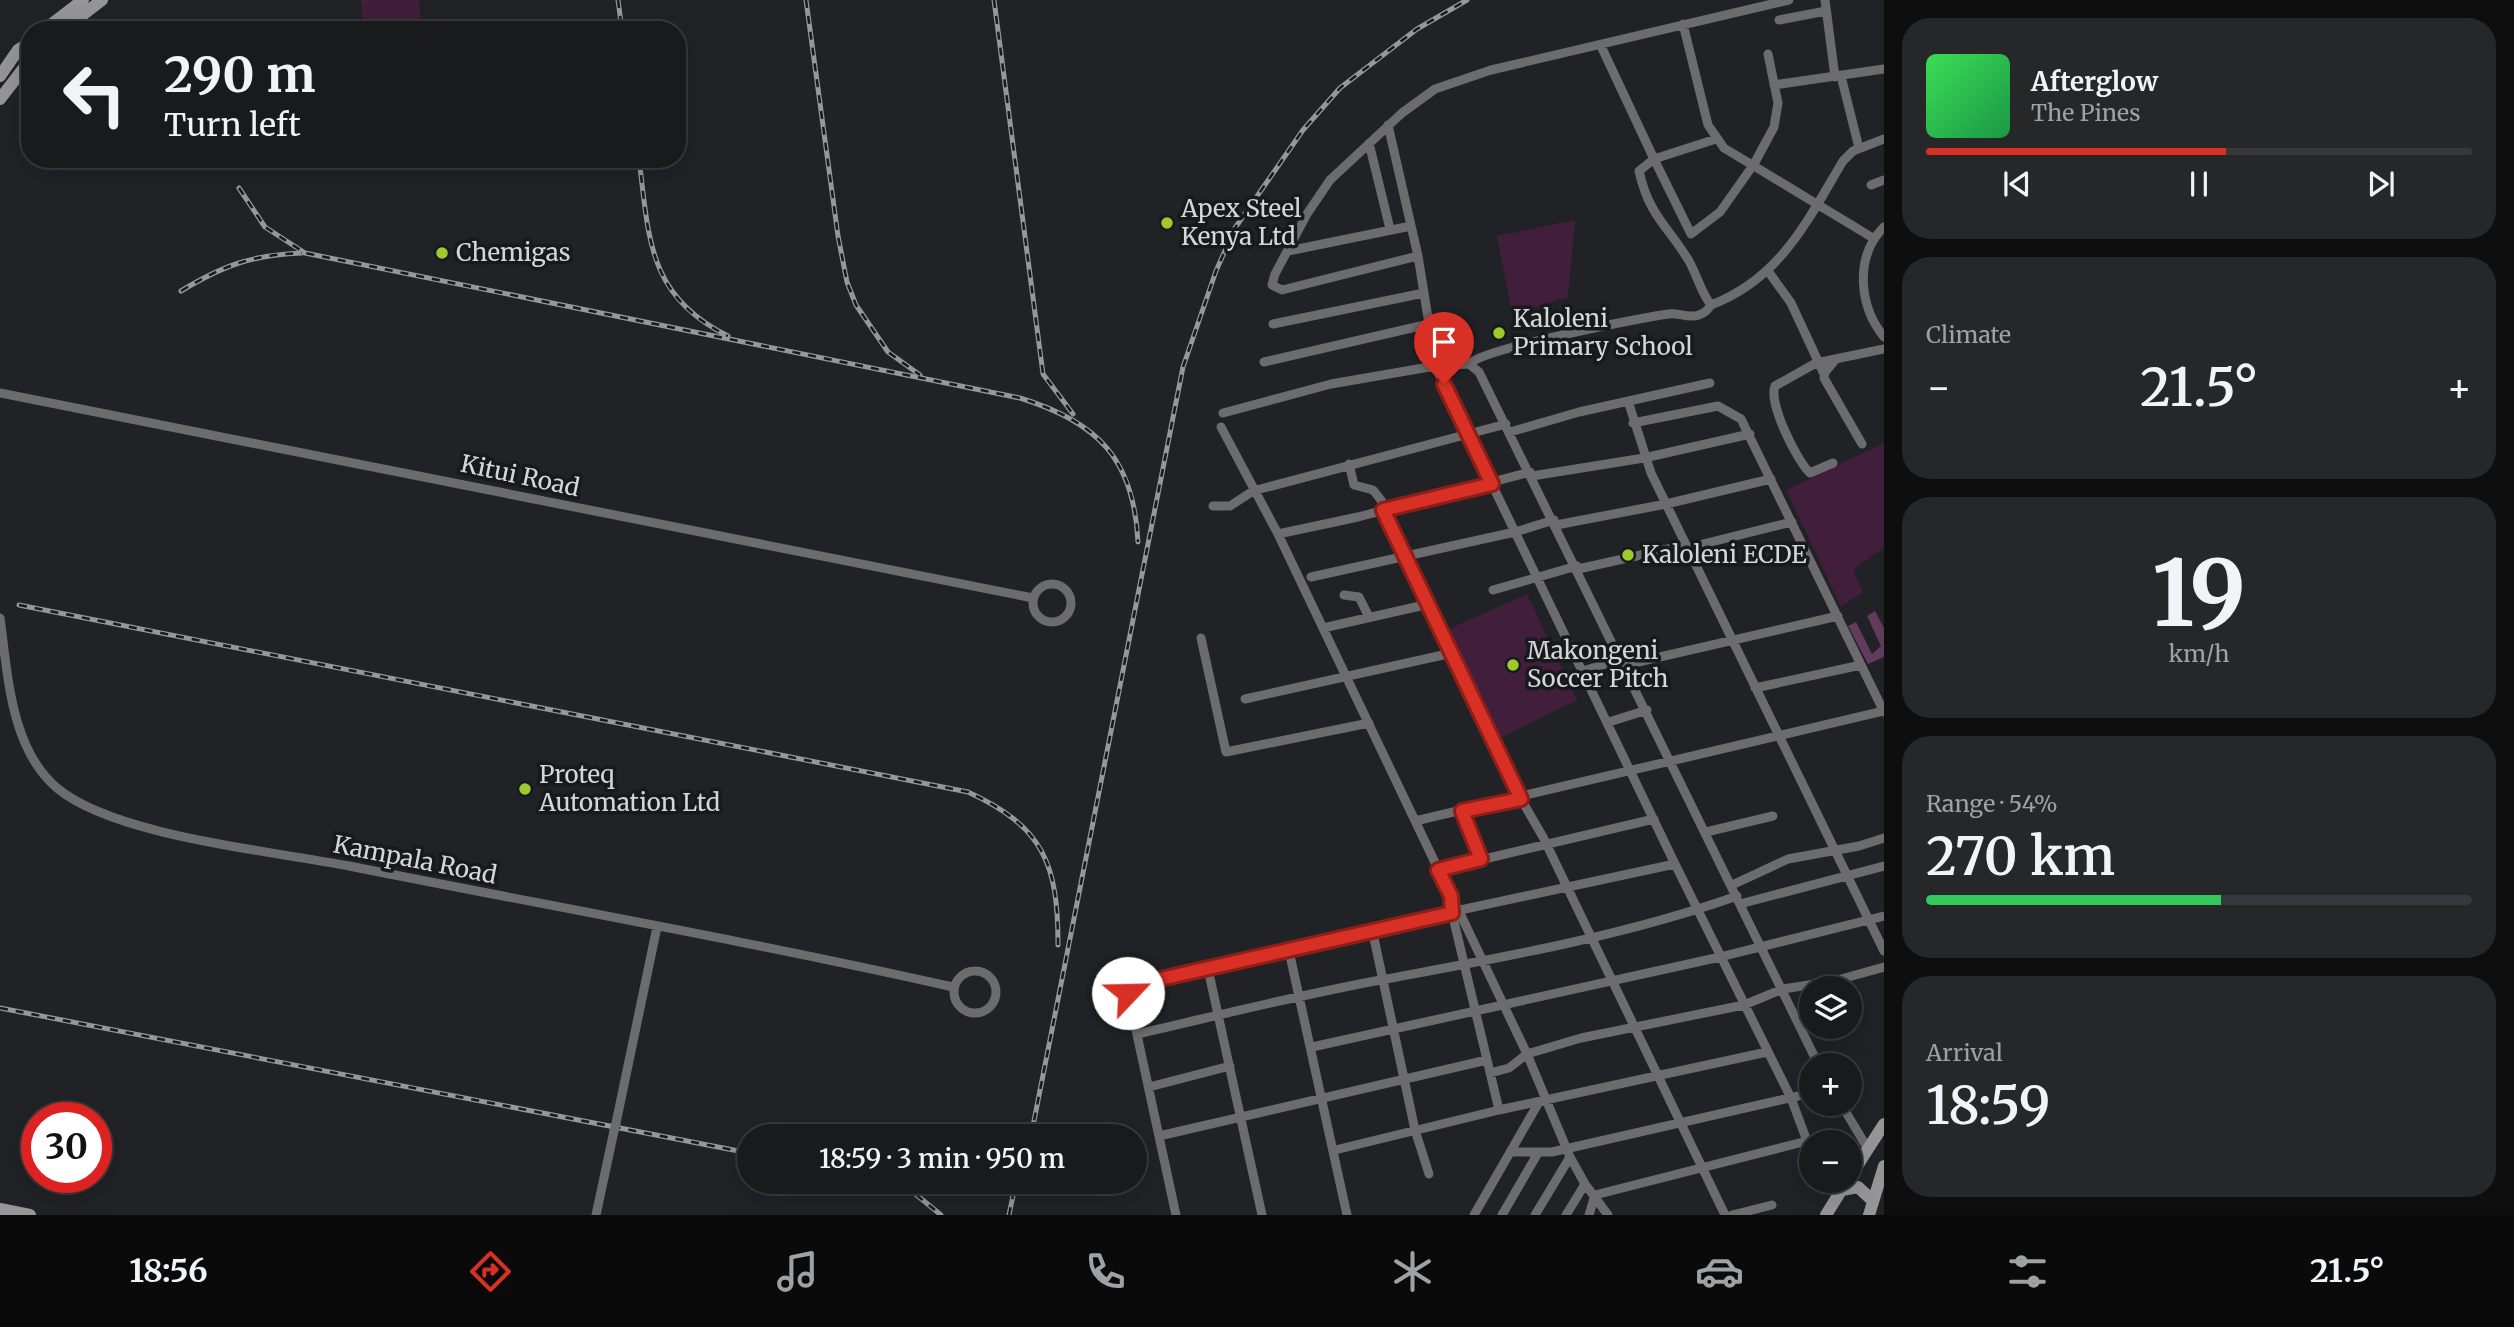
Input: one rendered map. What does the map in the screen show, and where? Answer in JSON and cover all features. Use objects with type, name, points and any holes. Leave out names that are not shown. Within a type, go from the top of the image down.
[{"type":"main road","points":[[56,21],[83,0]]},
{"type":"main road","points":[[75,21],[102,0]]},
{"type":"main road","points":[[0,76],[21,48]]},
{"type":"main road","points":[[0,99],[21,72]]},
{"type":"main road","points":[[1862,1158],[1882,1134]]},
{"type":"main road","points":[[1869,1215],[1884,1166]]},
{"type":"main road","points":[[1862,1191],[1873,1201]]},
{"type":"main road","points":[[1826,1215],[1840,1193]]},
{"type":"main road","points":[[0,1211],[7,1215]]},
{"type":"main road","points":[[0,1211],[30,1215]]},
{"type":"street","points":[[1418,256],[1276,289],[1272,285],[1273,278],[1322,190],[1388,125],[1426,94],[1455,80],[1789,0]]},
{"type":"street","points":[[1825,0],[1838,76],[1859,148]]},
{"type":"street","points":[[1779,20],[1826,11]]},
{"type":"street","points":[[1683,24],[1709,125],[1716,139],[1724,148],[1873,238]]},
{"type":"street","points":[[1601,46],[1691,234],[1720,212],[1754,164],[1778,116],[1768,54]]},
{"type":"street","points":[[1774,85],[1884,69]]},
{"type":"street","points":[[1388,125],[1418,256],[1439,365],[1469,436],[1537,580],[1609,722],[1720,957],[1791,1098],[1807,1141],[1595,1195]]},
{"type":"street","points":[[1711,305],[1689,261],[1663,229],[1644,193],[1639,171],[1654,159],[1716,139]]},
{"type":"street","points":[[1223,413],[1331,384],[1439,365],[1469,363],[1492,352],[1672,313],[1686,317],[1702,314],[1711,305],[1759,280],[1785,254],[1843,161],[1859,148],[1884,139]]},
{"type":"street","points":[[1369,143],[1390,229]]},
{"type":"street","points":[[1871,185],[1884,180]]},
{"type":"street","points":[[1288,251],[1410,226]]},
{"type":"street","points":[[1884,227],[1873,238],[1864,270],[1863,292],[1868,314],[1884,337]]},
{"type":"street","points":[[1768,271],[1791,303],[1828,387],[1862,443]]},
{"type":"street","points":[[1273,324],[1424,293]]},
{"type":"street","points":[[1264,362],[1429,324]]},
{"type":"street","points":[[1833,463],[1808,472],[1779,418],[1772,394],[1777,383],[1816,363],[1884,349]]},
{"type":"street","points":[[1824,374],[1836,359]]},
{"type":"street","points":[[1469,363],[1479,372],[1555,522],[1813,1053]]},
{"type":"street","points":[[1213,506],[1230,506],[1253,491],[1349,464],[1710,383]]},
{"type":"street","name":"Kitui Road","points":[[0,393],[1033,598]]},
{"type":"street","points":[[1628,401],[1644,458],[1777,734],[1837,849],[1884,951]]},
{"type":"street","points":[[1415,821],[1521,799],[1670,759],[1884,711],[1750,434],[1732,411],[1718,406],[1633,423]]},
{"type":"street","points":[[1221,427],[1278,534],[1451,896],[1499,1110]]},
{"type":"street","points":[[1278,534],[1531,474],[1644,458],[1750,434]]},
{"type":"street","points":[[1349,464],[1354,485],[1376,492],[1521,799],[1546,842],[1725,1215]]},
{"type":"street","points":[[1311,577],[1555,522],[1666,504],[1771,479]]},
{"type":"street","points":[[1493,590],[1577,568],[1687,547],[1792,522]]},
{"type":"street","points":[[1056,584],[1066,590],[1070,607],[1060,620],[1046,621],[1034,611],[1033,598],[1040,588],[1056,584]]},
{"type":"street","points":[[1344,595],[1359,597],[1369,617]]},
{"type":"street","points":[[1323,628],[1429,604]]},
{"type":"street","points":[[1583,671],[1838,616]]},
{"type":"street","name":"Kampala Road","points":[[0,618],[9,684],[28,748],[53,785],[83,807],[98,813],[182,835],[953,987]]},
{"type":"street","points":[[1200,638],[1226,752],[1369,723]]},
{"type":"street","points":[[1245,699],[1452,653]]},
{"type":"street","points":[[1755,688],[1861,665]]},
{"type":"street","points":[[1609,722],[1647,710]]},
{"type":"street","points":[[1462,811],[1481,859]]},
{"type":"street","points":[[1706,832],[1773,816]]},
{"type":"street","points":[[1438,870],[1546,842],[1654,820]]},
{"type":"street","points":[[1732,886],[1780,861],[1859,846],[1884,838]]},
{"type":"street","points":[[1176,1215],[1128,993],[1132,987],[1372,929],[1675,864]]},
{"type":"street","points":[[1137,1034],[1383,979],[1465,965],[1591,937],[1884,866]]},
{"type":"street","points":[[1456,912],[1484,961],[1527,1054],[1543,1101],[1568,1152],[1585,1184],[1608,1215]]},
{"type":"street","points":[[1312,1046],[1720,957],[1884,916]]},
{"type":"street","points":[[596,1215],[657,927]]},
{"type":"street","points":[[1372,929],[1415,1130],[1429,1174]]},
{"type":"street","points":[[1289,951],[1335,1150],[1347,1215]]},
{"type":"street","points":[[1490,1073],[1509,1068],[1527,1054],[1635,1026],[1744,1005],[1783,989],[1834,981],[1884,967]]},
{"type":"street","points":[[1208,969],[1262,1215]]},
{"type":"street","points":[[977,971],[990,978],[996,991],[994,999],[985,1010],[970,1011],[958,1003],[953,987],[963,975],[977,971]]},
{"type":"street","points":[[1335,1150],[1499,1110],[1767,1052]]},
{"type":"street","points":[[1159,1136],[1487,1060]]},
{"type":"street","points":[[1149,1087],[1230,1066]]},
{"type":"street","points":[[1510,1152],[1568,1152],[1680,1121],[1799,1096]]},
{"type":"street","points":[[1474,1215],[1543,1101]]},
{"type":"street","points":[[1848,1116],[1868,1149]]},
{"type":"street","points":[[1535,1215],[1568,1152]]},
{"type":"street","points":[[1502,1215],[1538,1153]]},
{"type":"street","points":[[1566,1215],[1585,1184]]},
{"type":"street","points":[[1589,1215],[1595,1195]]},
{"type":"street","points":[[1732,1215],[1772,1205]]},
{"type":"shaded area","points":[[361,0],[419,0],[421,21],[363,21]]},
{"type":"shaded area","points":[[1575,220],[1568,297],[1512,314],[1497,236]]},
{"type":"shaded area","points":[[1884,443],[1884,547],[1853,570],[1863,592],[1841,607],[1786,490]]},
{"type":"shaded area","name":"Makongeni Soccer Pitch","points":[[1527,594],[1577,700],[1500,738],[1449,629]]},
{"type":"shaded area","points":[[1875,611],[1884,628],[1884,657],[1868,664],[1848,626],[1856,622],[1872,654],[1881,646],[1867,616]]},
{"type":"railway","points":[[618,0],[621,21]]},
{"type":"railway","points":[[806,0],[838,236],[847,282],[856,305],[888,352],[920,375]]},
{"type":"railway","points":[[994,0],[1043,374],[1073,414]]},
{"type":"railway","points":[[1033,1124],[1183,367],[1216,271],[1235,228],[1303,130],[1340,88],[1417,29],[1467,0]]},
{"type":"railway","points":[[640,168],[650,239],[667,283],[681,302],[701,320],[728,336]]},
{"type":"railway","points":[[239,188],[265,227],[305,253],[1020,398],[1047,408],[1091,432],[1107,448],[1129,488],[1138,542]]},
{"type":"railway","points":[[181,291],[211,274],[239,263],[268,256],[302,253]]},
{"type":"railway","points":[[19,605],[968,792],[1014,819],[1030,834],[1042,851],[1055,892],[1058,945]]},
{"type":"railway","points":[[0,1008],[737,1151]]},
{"type":"railway","points":[[915,1194],[941,1215]]},
{"type":"railway","points":[[1009,1215],[1013,1194]]},
{"type":"place","name":"Apex Steel Kenya Ltd","points":[[1167,223]]},
{"type":"place","name":"Chemigas","points":[[442,253]]},
{"type":"place","name":"Kaloleni Primary School","points":[[1499,333]]},
{"type":"place","name":"Kaloleni ECDE","points":[[1628,555]]},
{"type":"place","name":"Makongeni Soccer Pitch","points":[[1513,665]]},
{"type":"place","name":"Proteq Automation Ltd","points":[[525,789]]},
{"type":"route","points":[[1128,993],[1132,987],[1165,978],[1452,913],[1451,896],[1438,870],[1481,859],[1462,811],[1521,799],[1383,510],[1492,484],[1444,384]]}]
